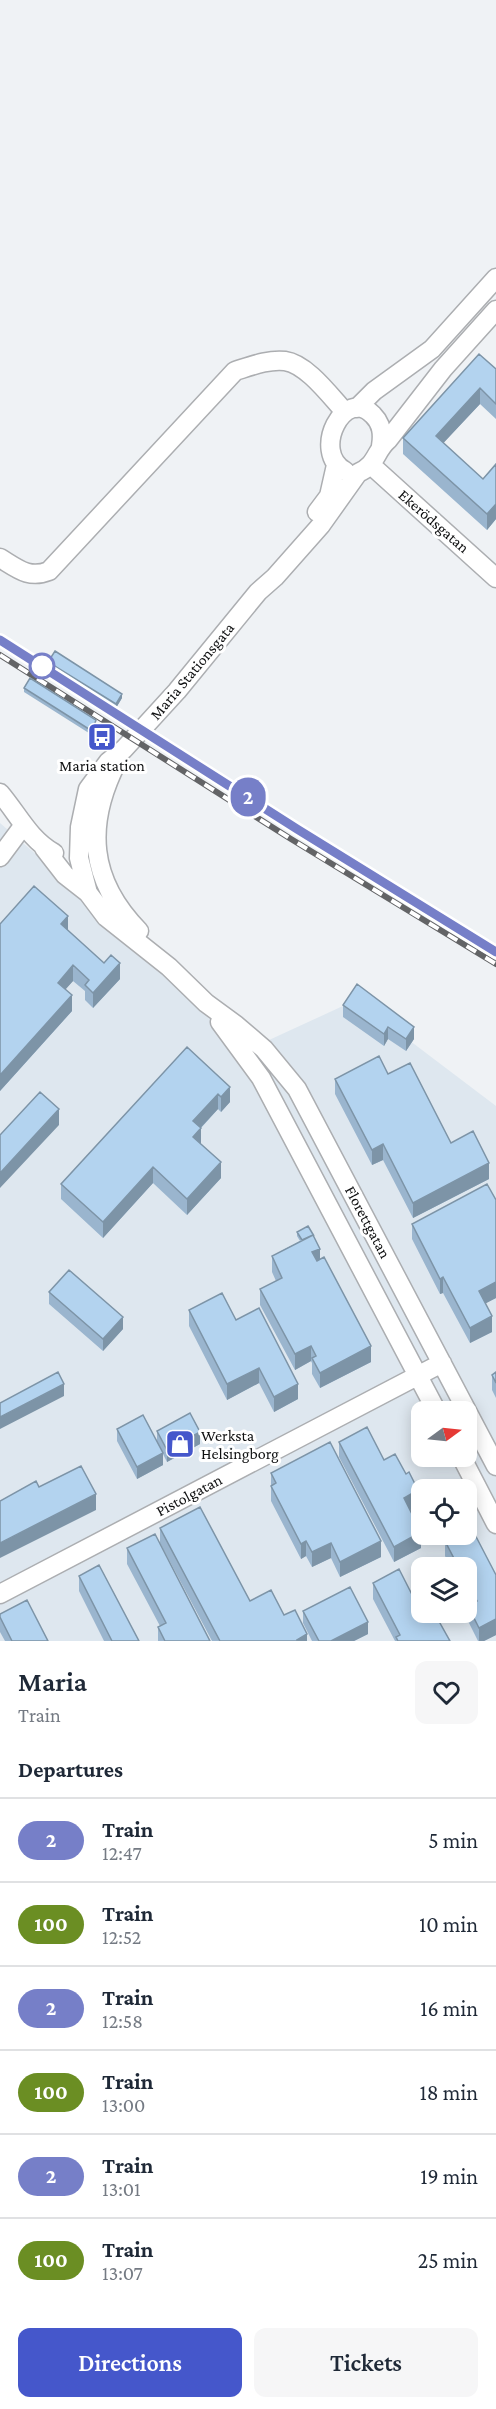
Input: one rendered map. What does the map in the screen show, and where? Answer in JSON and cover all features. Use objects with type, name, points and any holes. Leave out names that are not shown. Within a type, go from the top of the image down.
[{"type":"street","name":"Maria Stationsgata","points":[[258,592],[262,581],[329,496],[336,465],[331,449],[332,434],[338,420],[432,349],[496,278]]},
{"type":"street","name":"Maria Stationsgata","points":[[106,887],[88,856],[80,827],[88,789],[108,762],[124,749],[177,691],[258,592],[275,577],[321,525],[365,469],[376,459],[381,446],[443,369],[496,310]]},
{"type":"street","points":[[0,558],[27,574],[39,575],[49,571],[235,371],[263,363],[287,361],[310,374],[351,410],[368,411],[377,420],[382,430],[381,446]]},
{"type":"street","points":[[336,465],[349,473],[365,469]]},
{"type":"street","name":"Ekerödsgatan","points":[[365,469],[493,567]]},
{"type":"street","points":[[0,793],[23,826]]},
{"type":"street","points":[[0,812],[23,826]]},
{"type":"street","points":[[0,840],[23,826]]},
{"type":"street","points":[[0,857],[23,826]]},
{"type":"street","name":"Florettgatan","points":[[23,826],[65,874],[88,893],[106,917],[169,967],[206,1003],[264,1049],[297,1089],[496,1466]]},
{"type":"street","points":[[44,848],[57,855],[88,856]]},
{"type":"street","name":"Maria Stationsgata","points":[[88,856],[88,893]]},
{"type":"street","name":"Florettgatan","points":[[106,887],[123,915],[145,937],[169,967]]},
{"type":"street","name":"Florettgatan","points":[[206,1003],[261,1078],[431,1401]]},
{"type":"street","name":"Pistolgatan","points":[[0,1594],[442,1363]]},
{"type":"street","points":[[466,1467],[496,1524]]},
{"type":"shaded area","points":[[0,823],[256,1046],[356,1000],[496,1106],[496,1641],[0,1641]]},
{"type":"building","points":[[479,354],[496,369],[496,404],[480,388],[436,436],[483,479],[496,464],[496,504],[487,514],[403,438]]},
{"type":"building","points":[[55,651],[122,694],[116,704],[48,662]]},
{"type":"building","points":[[30,678],[96,720],[92,731],[24,688]]},
{"type":"building","points":[[34,886],[68,916],[61,924],[104,963],[111,955],[120,963],[93,993],[85,985],[89,980],[73,965],[58,983],[72,995],[0,1075],[0,924]]},
{"type":"building","points":[[357,984],[414,1027],[406,1039],[388,1027],[384,1034],[343,1005]]},
{"type":"building","points":[[187,1047],[230,1087],[221,1097],[218,1094],[193,1121],[201,1128],[193,1137],[221,1162],[187,1199],[153,1167],[103,1222],[61,1184]]},
{"type":"building","points":[[379,1056],[388,1074],[410,1063],[451,1143],[473,1131],[489,1163],[413,1203],[383,1144],[372,1150],[335,1079]]},
{"type":"building","points":[[40,1092],[59,1109],[0,1173],[0,1135]]},
{"type":"building","points":[[487,1184],[496,1200],[496,1282],[479,1291],[492,1316],[470,1328],[443,1277],[440,1279],[412,1224]]},
{"type":"building","points":[[308,1226],[314,1236],[302,1240],[297,1232]]},
{"type":"building","points":[[313,1235],[320,1249],[312,1252],[317,1261],[324,1257],[371,1346],[320,1373],[312,1358],[316,1356],[311,1346],[295,1354],[260,1289],[282,1278],[272,1256]]},
{"type":"building","points":[[69,1270],[123,1317],[103,1339],[49,1292]]},
{"type":"building","points":[[222,1293],[236,1320],[259,1308],[298,1384],[274,1397],[259,1368],[227,1384],[189,1310]]},
{"type":"building","points":[[58,1372],[64,1384],[0,1417],[0,1403]]},
{"type":"building","points":[[190,1413],[200,1432],[167,1450],[157,1431]]},
{"type":"building","points":[[143,1415],[163,1453],[137,1467],[117,1429]]},
{"type":"building","points":[[367,1427],[384,1460],[395,1454],[406,1474],[409,1472],[412,1479],[411,1494],[404,1498],[411,1512],[411,1538],[394,1547],[339,1442]]},
{"type":"building","points":[[330,1442],[381,1541],[340,1562],[331,1543],[312,1552],[306,1541],[301,1544],[271,1486],[276,1483],[271,1473]]},
{"type":"building","points":[[81,1466],[96,1494],[0,1543],[0,1501],[36,1481],[39,1487]]},
{"type":"building","points":[[200,1507],[250,1601],[271,1590],[284,1615],[295,1610],[307,1634],[298,1641],[220,1641],[160,1528]]},
{"type":"building","points":[[155,1534],[210,1641],[165,1641],[158,1627],[166,1623],[127,1548]]},
{"type":"building","points":[[477,1539],[496,1575],[496,1619],[479,1628],[476,1623],[477,1557],[453,1557],[447,1545],[477,1545]]},
{"type":"building","points":[[99,1565],[139,1641],[112,1641],[79,1576]]},
{"type":"building","points":[[399,1569],[411,1593],[411,1623],[440,1623],[450,1641],[398,1641],[396,1637],[400,1635],[373,1583]]},
{"type":"building","points":[[350,1587],[368,1622],[331,1641],[319,1641],[303,1611]]},
{"type":"building","points":[[27,1600],[48,1641],[12,1641],[0,1614]]},
{"type":"railway","points":[[0,640],[496,952]]},
{"type":"railway","points":[[0,655],[291,839],[496,964]]},
{"type":"train","name":"2","points":[[0,640],[297,829],[496,952]]},
{"type":"place","name":"Maria station","points":[[102,737]]},
{"type":"place","name":"Werksta Helsingborg","points":[[180,1444]]}]
